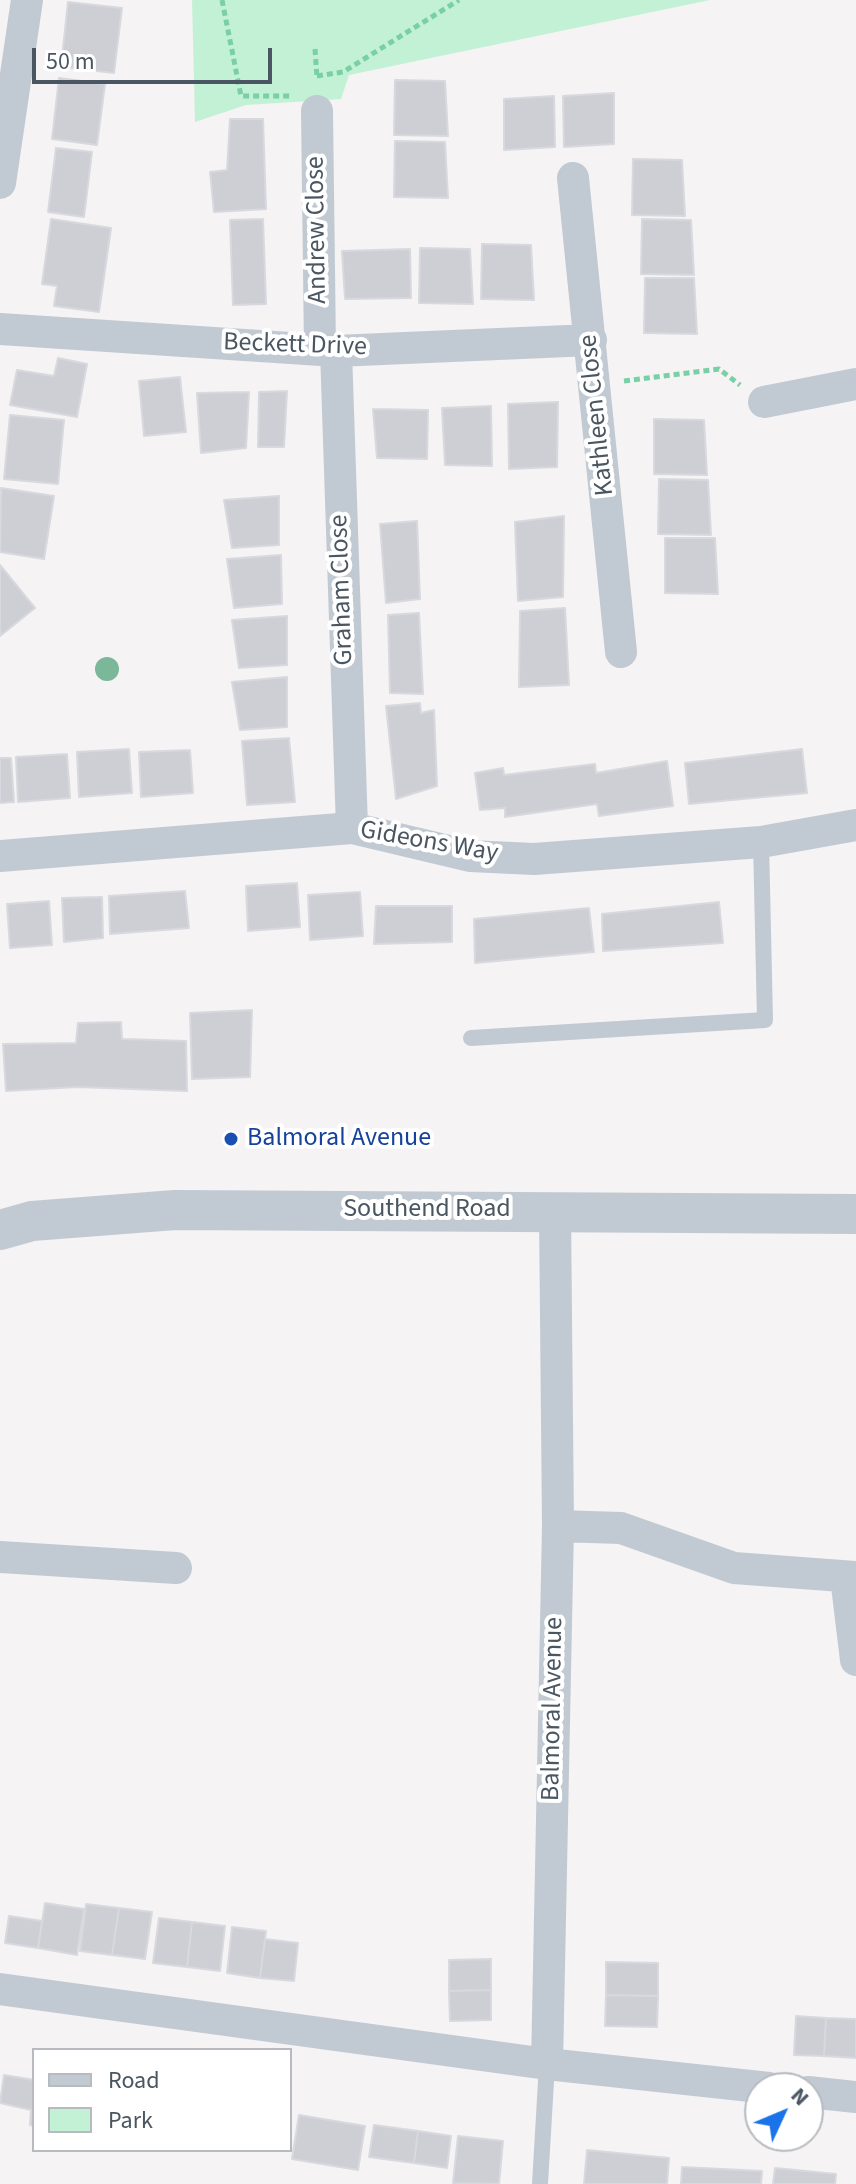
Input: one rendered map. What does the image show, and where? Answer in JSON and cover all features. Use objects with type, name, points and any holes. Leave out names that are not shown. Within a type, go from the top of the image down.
[{"type":"street","points":[[0,183],[10,51],[27,0]]},
{"type":"street","name":"Andrew Close","points":[[309,103],[328,350]]},
{"type":"street","name":"Kathleen Close","points":[[573,178],[621,652]]},
{"type":"street","name":"Beckett Drive","points":[[0,329],[328,350],[591,340]]},
{"type":"street","name":"Graham Close","points":[[328,350],[352,828]]},
{"type":"street","points":[[764,402],[856,384]]},
{"type":"street","name":"Gideons Way","points":[[0,856],[352,828],[470,856],[534,859],[761,842],[856,825]]},
{"type":"street","name":"Southend Road","points":[[0,1230],[32,1221],[175,1210],[856,1214]]},
{"type":"street","name":"Balmoral Avenue","points":[[547,2064],[558,1526],[555,1210]]},
{"type":"street","points":[[558,1526],[621,1528],[734,1568],[851,1577],[856,1660]]},
{"type":"street","points":[[0,1557],[176,1568]]},
{"type":"street","points":[[0,1989],[547,2064],[744,2085]]},
{"type":"street","points":[[824,2094],[856,2097]]},
{"type":"lane","points":[[471,1038],[765,1020],[761,842]]},
{"type":"lane","points":[[540,2184],[547,2064]]},
{"type":"path","points":[[222,0],[241,96],[309,103]]},
{"type":"path","points":[[317,76],[343,72],[459,0]]},
{"type":"path","points":[[595,384],[719,369],[764,402]]},
{"type":"green space","points":[[192,0],[710,0],[349,75],[341,99],[246,105],[195,122]]},
{"type":"building","points":[[68,2],[122,8],[114,73],[61,67]]},
{"type":"building","points":[[59,78],[105,84],[97,145],[52,139]]},
{"type":"building","points":[[395,80],[445,81],[448,136],[394,135]]},
{"type":"building","points":[[614,93],[614,144],[564,147],[563,96]]},
{"type":"building","points":[[554,96],[555,147],[504,150],[504,99]]},
{"type":"building","points":[[230,119],[263,119],[266,209],[214,212],[210,172],[227,170]]},
{"type":"building","points":[[395,141],[445,142],[448,198],[394,197]]},
{"type":"building","points":[[56,148],[92,152],[84,217],[48,212]]},
{"type":"building","points":[[633,159],[682,160],[685,216],[632,215]]},
{"type":"building","points":[[51,219],[111,228],[99,312],[54,306],[57,286],[42,284]]},
{"type":"building","points":[[263,219],[266,304],[233,305],[230,220]]},
{"type":"building","points":[[642,219],[691,220],[694,275],[641,274]]},
{"type":"building","points":[[482,244],[531,245],[534,300],[481,299]]},
{"type":"building","points":[[420,248],[470,249],[473,304],[419,303]]},
{"type":"building","points":[[410,249],[411,298],[345,299],[342,251]]},
{"type":"building","points":[[645,278],[694,278],[697,334],[644,333]]},
{"type":"building","points":[[58,358],[87,364],[77,417],[10,405],[17,370],[54,376]]},
{"type":"building","points":[[180,377],[186,432],[144,436],[139,381]]},
{"type":"building","points":[[287,391],[284,447],[258,447],[259,392]]},
{"type":"building","points":[[249,392],[246,448],[201,453],[197,393]]},
{"type":"building","points":[[558,402],[557,467],[509,469],[508,404]]},
{"type":"building","points":[[491,406],[492,466],[445,465],[442,408]]},
{"type":"building","points":[[373,409],[428,410],[427,459],[377,458]]},
{"type":"building","points":[[10,415],[64,420],[58,484],[4,479]]},
{"type":"building","points":[[654,419],[704,420],[707,475],[654,474]]},
{"type":"building","points":[[659,479],[708,480],[711,535],[658,534]]},
{"type":"building","points":[[1,488],[54,496],[44,559],[0,552]]},
{"type":"building","points":[[279,496],[279,545],[232,548],[224,500]]},
{"type":"building","points":[[564,516],[563,597],[518,601],[515,522]]},
{"type":"building","points":[[417,521],[420,599],[386,603],[380,524]]},
{"type":"building","points":[[665,538],[715,538],[718,594],[665,593]]},
{"type":"building","points":[[281,555],[282,604],[234,608],[227,559]]},
{"type":"building","points":[[0,565],[35,608],[0,636]]},
{"type":"building","points":[[565,608],[569,685],[519,687],[520,611]]},
{"type":"building","points":[[419,613],[423,694],[390,693],[388,615]]},
{"type":"building","points":[[287,616],[287,665],[239,668],[232,620]]},
{"type":"building","points":[[287,677],[287,727],[240,730],[232,682]]},
{"type":"building","points":[[420,703],[421,713],[434,710],[437,786],[396,799],[386,706]]},
{"type":"building","points":[[289,738],[295,802],[247,805],[242,741]]},
{"type":"building","points":[[129,749],[132,793],[79,797],[77,752]]},
{"type":"building","points":[[802,749],[807,793],[689,804],[685,763]]},
{"type":"building","points":[[190,750],[193,793],[141,797],[139,752]]},
{"type":"building","points":[[67,754],[70,798],[18,802],[16,757]]},
{"type":"building","points":[[0,758],[11,758],[14,802],[0,803]]},
{"type":"building","points":[[667,761],[673,806],[599,816],[597,804],[505,817],[505,808],[480,810],[475,773],[503,768],[504,775],[595,764],[596,773]]},
{"type":"building","points":[[297,883],[300,927],[248,931],[246,886]]},
{"type":"building","points":[[185,891],[189,928],[110,934],[109,896]]},
{"type":"building","points":[[360,892],[363,936],[310,940],[308,895]]},
{"type":"building","points":[[102,897],[103,938],[64,942],[62,898]]},
{"type":"building","points":[[49,901],[52,945],[10,948],[7,904]]},
{"type":"building","points":[[719,902],[723,943],[603,951],[602,914]]},
{"type":"building","points":[[376,906],[452,906],[452,942],[374,944]]},
{"type":"building","points":[[589,908],[594,952],[475,963],[474,919]]},
{"type":"building","points":[[252,1010],[250,1077],[192,1079],[190,1013]]},
{"type":"building","points":[[121,1022],[122,1039],[186,1041],[187,1091],[77,1087],[6,1091],[3,1044],[76,1043],[78,1023]]},
{"type":"building","points":[[45,1903],[84,1909],[77,1955],[38,1948]]},
{"type":"building","points":[[86,1904],[119,1908],[112,1955],[80,1951]]},
{"type":"building","points":[[119,1908],[152,1912],[145,1959],[112,1955]]},
{"type":"building","points":[[9,1916],[42,1921],[38,1948],[5,1943]]},
{"type":"building","points":[[159,1918],[192,1922],[187,1967],[153,1963]]},
{"type":"building","points":[[192,1922],[225,1926],[220,1971],[187,1967]]},
{"type":"building","points":[[232,1927],[266,1931],[260,1978],[227,1973]]},
{"type":"building","points":[[265,1939],[298,1943],[294,1981],[260,1978]]},
{"type":"building","points":[[491,1959],[491,1990],[449,1991],[449,1960]]},
{"type":"building","points":[[606,1962],[658,1963],[658,1996],[606,1995]]},
{"type":"building","points":[[491,1990],[491,2020],[450,2021],[449,1991]]},
{"type":"building","points":[[606,1995],[658,1996],[657,2027],[605,2026]]},
{"type":"building","points":[[796,2016],[826,2018],[824,2056],[794,2055]]},
{"type":"building","points":[[826,2018],[856,2019],[856,2058],[824,2056]]},
{"type":"building","points":[[4,2075],[32,2080],[32,2126],[31,2110],[0,2103]]},
{"type":"building","points":[[299,2115],[365,2126],[358,2170],[292,2159]]},
{"type":"building","points":[[374,2125],[418,2131],[414,2163],[369,2157]]},
{"type":"building","points":[[418,2131],[451,2136],[447,2168],[414,2163]]},
{"type":"building","points":[[458,2136],[503,2141],[499,2184],[453,2183]]},
{"type":"building","points":[[587,2150],[669,2158],[667,2184],[584,2184]]},
{"type":"building","points":[[682,2167],[762,2171],[761,2184],[681,2184]]},
{"type":"building","points":[[775,2168],[836,2174],[835,2184],[773,2184]]},
{"type":"place","name":"Balmoral Avenue","points":[[231,1139]]}]
